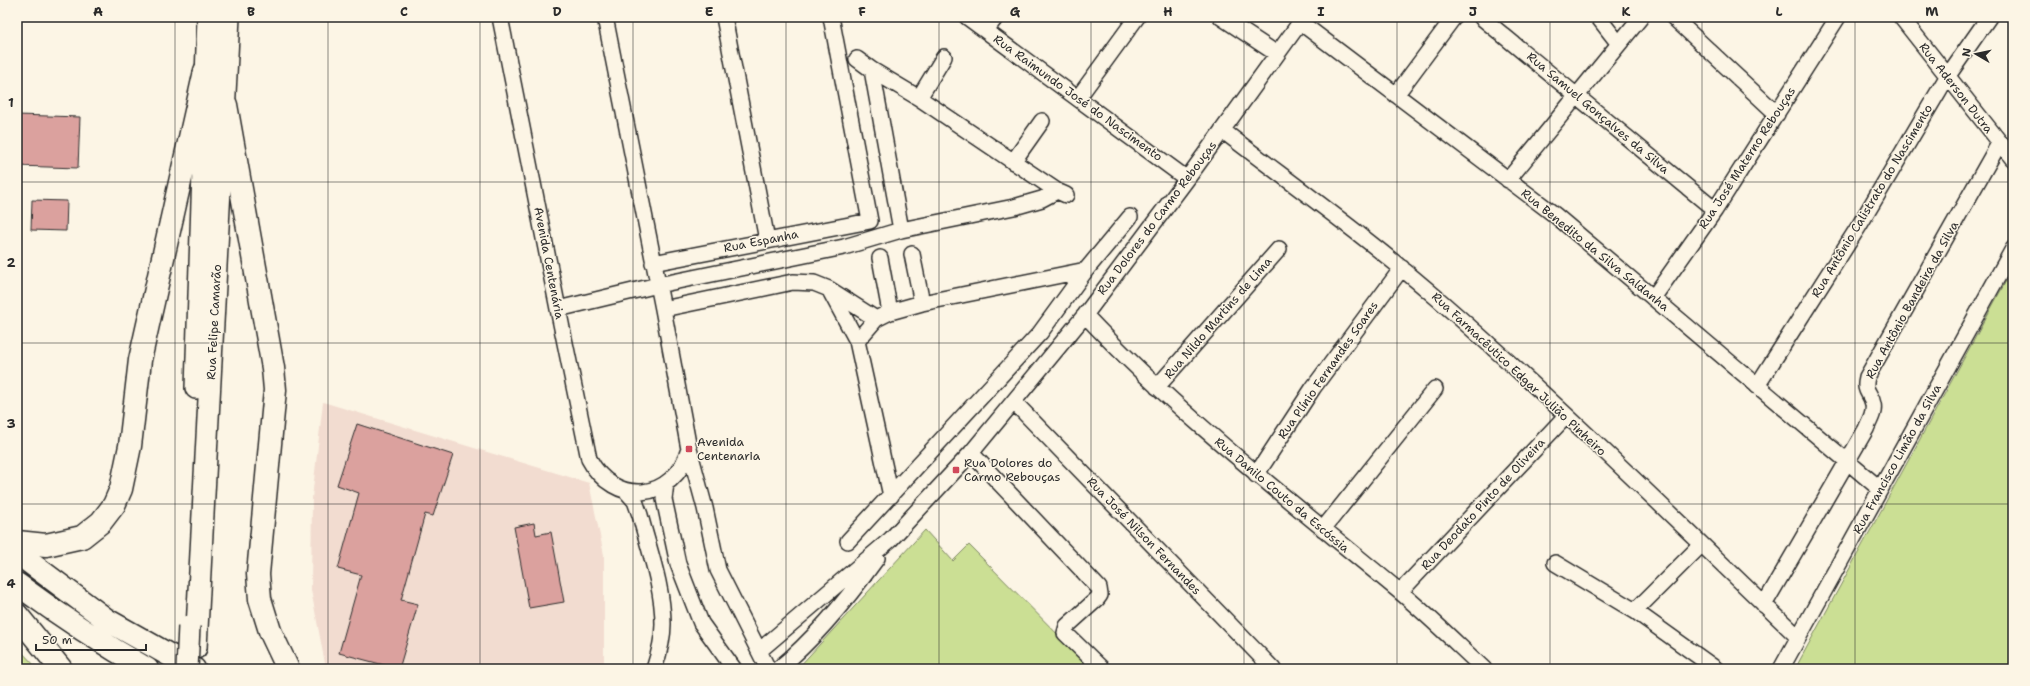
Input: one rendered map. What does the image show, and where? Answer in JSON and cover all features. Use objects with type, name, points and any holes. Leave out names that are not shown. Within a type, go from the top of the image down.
[{"type":"highway","points":[[17,542],[46,546],[82,537],[102,522],[114,505],[121,489],[130,446],[140,360],[206,71]]},
{"type":"highway","points":[[226,105],[274,383],[272,425],[260,539],[258,574],[260,599],[270,631],[288,669]]},
{"type":"highway","points":[[17,553],[107,620],[194,669]]},
{"type":"highway","points":[[17,584],[57,614],[110,648],[147,669]]},
{"type":"highway","points":[[17,615],[62,669]]},
{"type":"main road","name":"Rua Felipe Camarão","points":[[193,627],[208,17]]},
{"type":"main road","name":"Rua Felipe Camarão","points":[[193,627],[226,105],[229,17]]},
{"type":"main road","points":[[187,669],[193,627]]},
{"type":"main road","points":[[193,627],[194,669]]},
{"type":"street","name":"Avenida Centenária","points":[[500,17],[589,459],[600,476],[608,483],[626,491],[647,491],[666,483],[681,469],[689,449]]},
{"type":"street","points":[[604,17],[663,309],[689,449],[718,570],[768,669]]},
{"type":"street","points":[[724,17],[767,240]]},
{"type":"street","name":"Rua Espanha","points":[[653,263],[870,221],[831,17]]},
{"type":"street","name":"Rua Raimundo José do Nascimento","points":[[968,17],[1187,179]]},
{"type":"street","points":[[986,30],[996,17]]},
{"type":"street","points":[[1221,17],[1276,54]]},
{"type":"street","points":[[1396,95],[1454,17]]},
{"type":"street","name":"Rua Samuel Gonçalves da Silva","points":[[1481,17],[1715,210]]},
{"type":"street","points":[[1598,17],[1619,44]]},
{"type":"street","points":[[1508,180],[1641,17]]},
{"type":"street","points":[[1673,17],[1777,114]]},
{"type":"street","name":"Rua José Materno Rebouças","points":[[1653,298],[1715,210],[1838,17]]},
{"type":"street","name":"Rua Aderson Dutra","points":[[1901,17],[1947,77],[2013,158]]},
{"type":"street","name":"Rua Antônio Calistrato do Nascimento","points":[[1758,386],[1860,226],[1947,77],[1989,17]]},
{"type":"street","points":[[1078,98],[1129,20]]},
{"type":"street","name":"Rua Dolores do Carmo Rebouças","points":[[778,669],[800,649],[858,584],[891,539],[971,453],[1085,315],[1187,179],[1302,20]]},
{"type":"street","name":"Rua Benedito da Silva Saldanha","points":[[1302,20],[1396,95],[1555,215],[1880,489]]},
{"type":"street","points":[[919,98],[944,57]]},
{"type":"street","points":[[558,309],[759,263],[844,247],[901,230],[1014,207],[1061,193],[919,98],[872,70],[857,59]]},
{"type":"street","points":[[872,70],[901,230]]},
{"type":"street","points":[[1013,162],[1042,121]]},
{"type":"street","name":"Rua Farmacêutico Edgar Julião Pinheiro","points":[[1222,130],[1402,268],[1521,373],[1798,637]]},
{"type":"street","name":"Rua Antônio Bandeira da Silva","points":[[1764,605],[1846,461],[1866,429],[1873,412],[1872,400],[1866,389],[1867,377],[2000,142]]},
{"type":"street","points":[[848,541],[1040,333],[1086,270],[1130,217]]},
{"type":"street","name":"Rua Francisco Limão da Silva","points":[[1781,669],[2013,248]]},
{"type":"street","name":"Rua Nildo Martins de Lima","points":[[1157,387],[1279,249]]},
{"type":"street","points":[[912,254],[922,303]]},
{"type":"street","points":[[880,258],[890,312]]},
{"type":"street","points":[[759,263],[763,288]]},
{"type":"street","name":"Rua Plínio Fernandes Soares","points":[[1256,475],[1295,414],[1402,268]]},
{"type":"street","points":[[857,341],[876,319],[890,312],[922,303],[1086,270]]},
{"type":"street","points":[[663,309],[793,282],[814,283],[829,289],[876,319]]},
{"type":"street","points":[[829,289],[857,341],[891,496]]},
{"type":"street","name":"Rua Danilo Couto da Escóssia","points":[[1085,315],[1188,416],[1256,475],[1400,592],[1484,669]]},
{"type":"street","points":[[1322,529],[1436,389]]},
{"type":"street","name":"Rua José Nilson Fernandes","points":[[1014,402],[1273,669]]},
{"type":"street","name":"Rua Deodato Pinto de Oliveira","points":[[1400,592],[1566,416]]},
{"type":"street","points":[[971,453],[1100,591],[1097,599],[1067,626],[1065,633],[1102,669]]},
{"type":"street","points":[[666,483],[664,498],[678,564],[700,623],[734,669]]},
{"type":"street","points":[[626,491],[635,501],[640,515],[662,602],[663,625],[661,646],[654,669]]},
{"type":"street","name":"Rua Dolores do Carmo Rebouças","points":[[759,651],[891,539]]},
{"type":"street","points":[[1635,611],[1701,545]]},
{"type":"street","points":[[1554,563],[1635,611],[1716,669]]},
{"type":"street","points":[[654,567],[678,564]]},
{"type":"shaded area","points":[[323,402],[589,483],[604,555],[604,669],[326,669],[311,590],[312,498]]},
{"type":"green space","points":[[2013,268],[2013,669],[1795,669]]},
{"type":"green space","points":[[925,530],[953,561],[969,545],[1092,669],[797,669]]},
{"type":"green space","points":[[17,647],[38,669],[17,669]]},
{"type":"building","points":[[17,115],[80,117],[78,168],[17,166]]},
{"type":"building","points":[[32,200],[67,201],[66,231],[31,230]]},
{"type":"building","points":[[357,424],[453,455],[433,516],[425,514],[401,600],[418,604],[399,669],[339,653],[361,575],[338,569],[359,493],[337,485]]},
{"type":"building","points":[[534,523],[536,535],[551,532],[564,602],[529,608],[514,527]]},
{"type":"place","name":"Avenida Centenaria","points":[[689,449]]},
{"type":"place","name":"Rua Dolores do Carmo Rebouças","points":[[956,470]]}]
